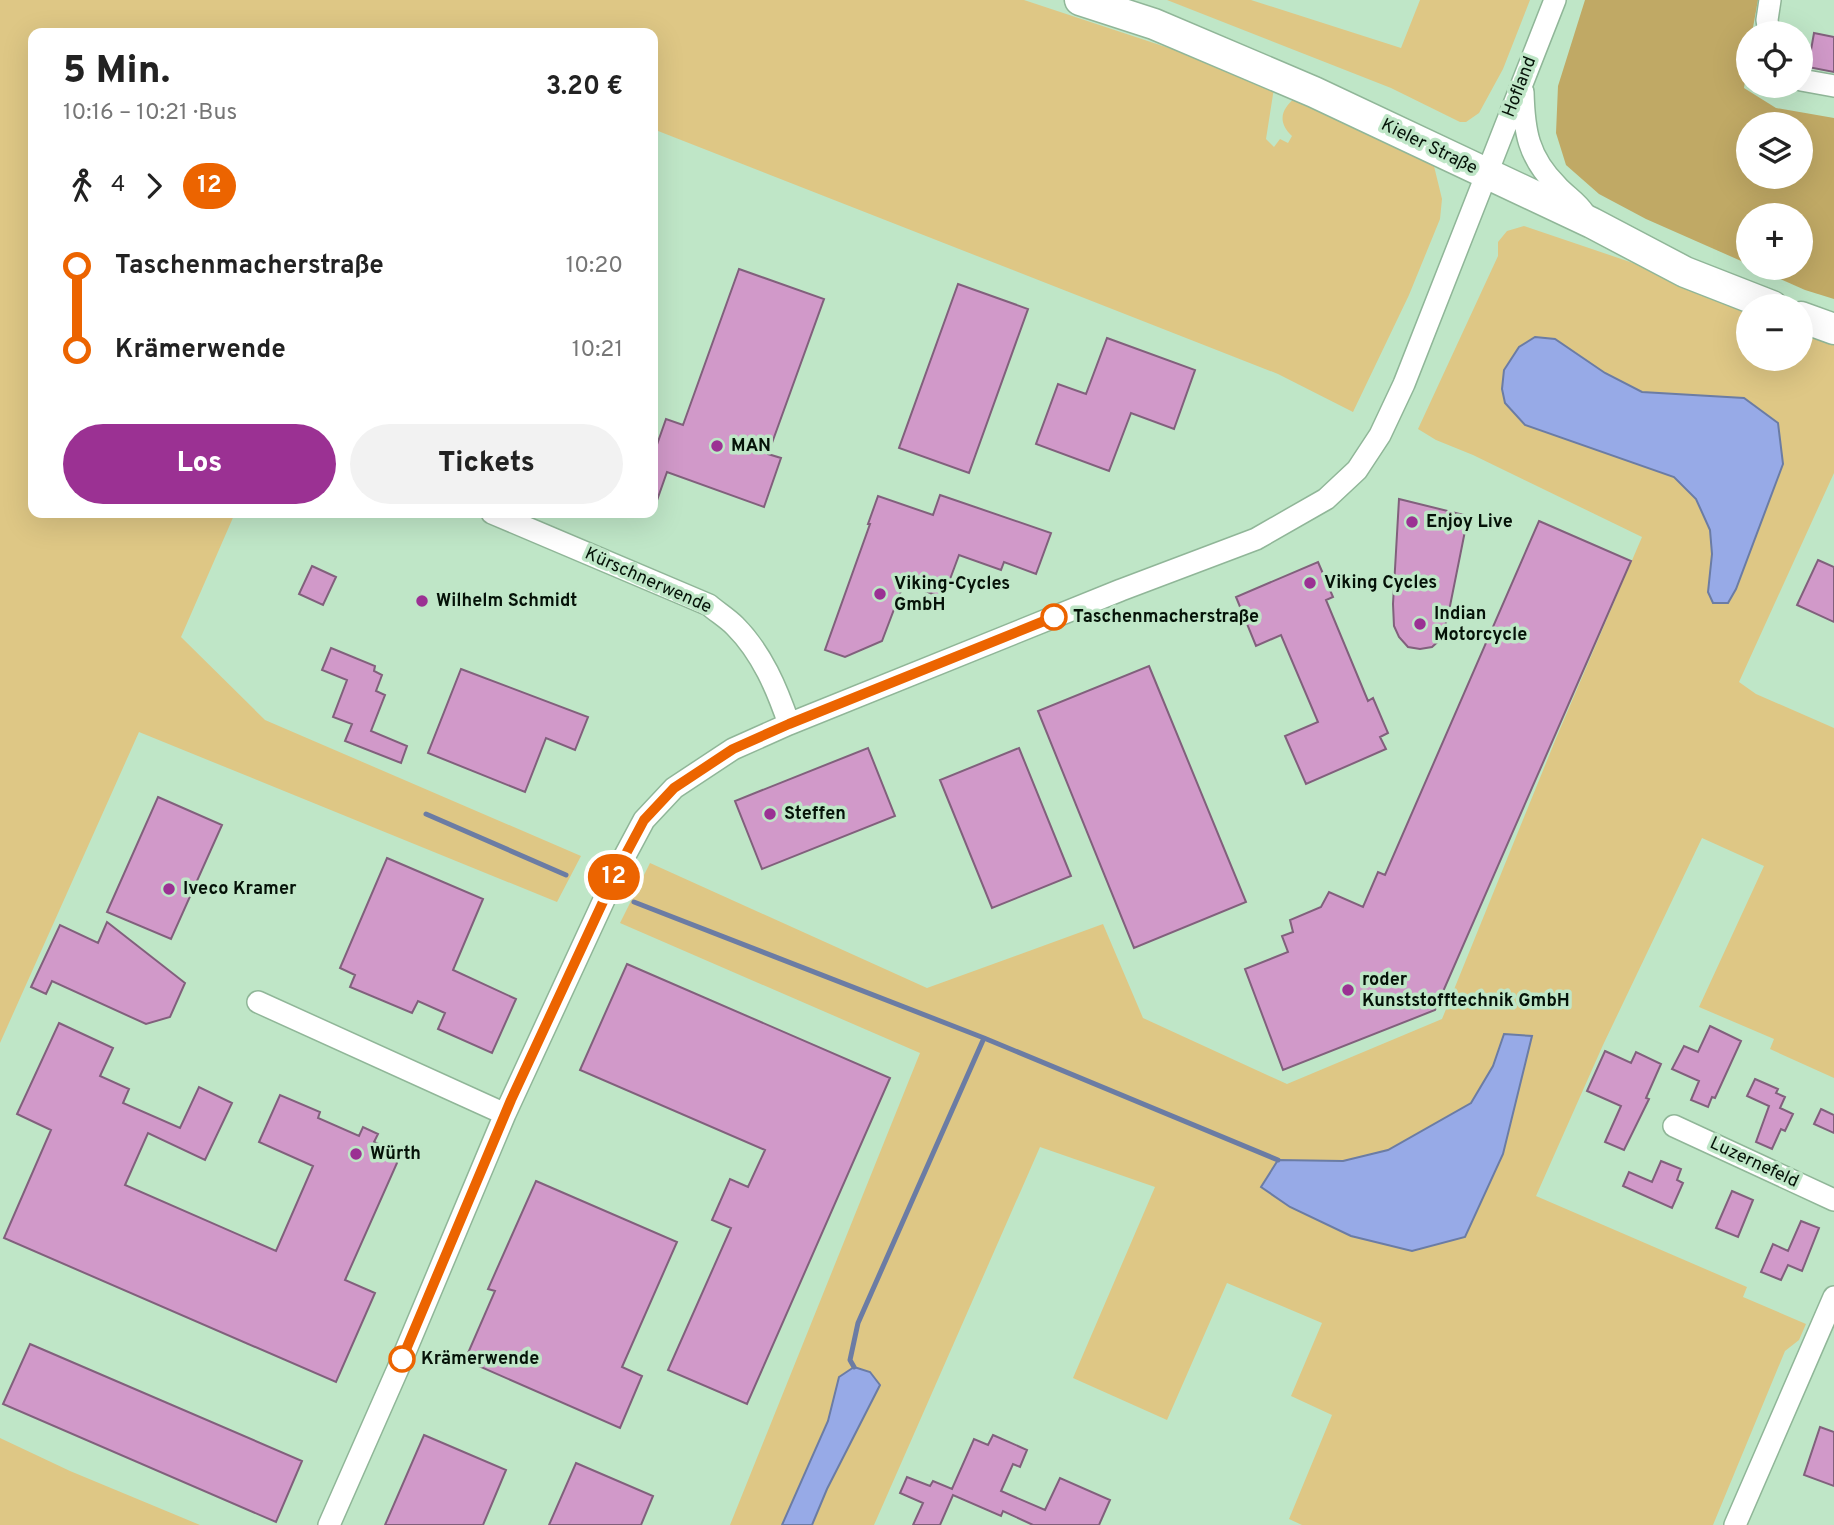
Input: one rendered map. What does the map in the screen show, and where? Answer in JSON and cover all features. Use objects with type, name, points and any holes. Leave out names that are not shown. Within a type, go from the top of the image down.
[{"type":"main road","name":"Kieler Straße","points":[[1080,0],[1154,24],[1314,92],[1592,223],[1685,272],[1741,294]]},
{"type":"main road","points":[[1813,321],[1834,329]]},
{"type":"street","name":"Hofland","points":[[1487,175],[1555,0]]},
{"type":"street","points":[[1767,21],[1770,0]]},
{"type":"street","points":[[1813,82],[1834,86]]},
{"type":"street","points":[[1523,84],[1524,126],[1534,155],[1542,171],[1578,204],[1592,223]]},
{"type":"street","points":[[329,1525],[505,1114],[621,863],[644,820],[674,788],[733,749],[1121,590],[1256,539],[1326,499],[1357,470],[1380,435],[1418,354],[1487,175]]},
{"type":"street","name":"Kürschnerwende","points":[[504,518],[709,605],[735,626],[757,653],[780,698],[789,724]]},
{"type":"street","points":[[258,1002],[505,1114]]},
{"type":"street","name":"Luzernefeld","points":[[1674,1126],[1834,1200]]},
{"type":"street","points":[[1735,1525],[1834,1297]]},
{"type":"shaded area","points":[[0,0],[1024,0],[1175,50],[1274,88],[1266,139],[1274,147],[1280,139],[1288,143],[1292,136],[1284,126],[1283,116],[1287,106],[1296,97],[1434,166],[1442,199],[1440,219],[1409,295],[1353,412],[1278,374],[658,131],[658,28],[28,28],[28,518],[233,518],[181,637],[265,720],[581,856],[557,902],[139,732],[0,1043]]},
{"type":"shaded area","points":[[1167,0],[1251,0],[1401,48],[1420,0],[1530,0],[1503,69],[1479,113],[1466,122],[1460,122],[1391,88]]},
{"type":"shaded area","points":[[1585,0],[1758,0],[1754,21],[1736,21],[1736,98],[1760,98],[1776,108],[1799,112],[1736,112],[1736,189],[1813,189],[1813,114],[1834,118],[1834,299],[1783,280],[1813,280],[1813,203],[1736,203],[1736,259],[1646,219],[1599,194],[1566,165],[1556,133],[1558,86]]},
{"type":"shaded area","points":[[1524,226],[1642,266],[1736,302],[1736,371],[1813,371],[1813,332],[1834,340],[1834,473],[1739,682],[1756,694],[1834,728],[1834,1078],[1770,1049],[1774,1039],[1699,1007],[1764,866],[1702,838],[1603,1045],[1536,1196],[1747,1287],[1743,1297],[1806,1324],[1799,1340],[1785,1351],[1713,1525],[1302,1525],[1289,1519],[1332,1415],[1291,1396],[1322,1323],[1227,1283],[1167,1420],[1073,1378],[1155,1187],[1040,1147],[874,1525],[812,1525],[879,1385],[839,1377],[828,1421],[782,1525],[730,1525],[920,1053],[620,923],[650,863],[927,988],[1103,924],[1143,1018],[1287,1084],[1442,1019],[1557,736],[1642,537],[1418,429],[1498,256],[1498,242],[1507,231]],"holes":[[[1555,339],[1605,373],[1642,392],[1744,398],[1778,423],[1783,464],[1736,589],[1708,592],[1712,554],[1710,530],[1696,499],[1674,477],[1525,425]],[[1504,1034],[1465,1237],[1412,1251],[1351,1236],[1278,1160],[1343,1161],[1388,1150],[1471,1103],[1493,1066]]]},
{"type":"shaded area","points":[[0,1438],[70,1471],[200,1525],[0,1525]]},
{"type":"water","points":[[1535,337],[1555,339],[1605,373],[1642,392],[1744,398],[1778,423],[1783,464],[1736,589],[1728,603],[1713,603],[1708,592],[1712,554],[1710,530],[1696,499],[1674,477],[1525,425],[1505,403],[1502,389],[1504,370],[1519,347]]},
{"type":"water","points":[[1504,1034],[1532,1036],[1503,1154],[1465,1237],[1412,1251],[1351,1236],[1290,1207],[1261,1187],[1278,1160],[1343,1161],[1388,1150],[1471,1103],[1493,1066]]},
{"type":"water","points":[[854,1367],[870,1372],[880,1385],[827,1489],[812,1525],[782,1525],[828,1421],[839,1377]]},
{"type":"building","points":[[1814,33],[1834,37],[1834,72],[1813,68]]},
{"type":"building","points":[[739,269],[824,299],[768,454],[781,458],[764,507],[667,472],[658,498],[658,442],[666,419],[683,425]]},
{"type":"building","points":[[958,284],[1028,309],[969,473],[899,448]]},
{"type":"building","points":[[1107,338],[1195,370],[1174,429],[1131,413],[1109,471],[1036,444],[1058,384],[1086,394]]},
{"type":"building","points":[[940,495],[1051,533],[1036,574],[1004,562],[1001,570],[959,555],[943,598],[904,583],[882,641],[845,657],[825,650],[878,496],[933,515]]},
{"type":"building","points":[[1399,499],[1468,516],[1448,616],[1441,639],[1432,647],[1408,647],[1394,626]]},
{"type":"building","points":[[1539,521],[1631,561],[1435,1010],[1283,1070],[1245,969],[1288,952],[1282,936],[1293,932],[1290,920],[1321,907],[1329,892],[1363,907],[1378,872],[1385,875]]},
{"type":"building","points":[[1818,560],[1834,567],[1834,622],[1797,605]]},
{"type":"building","points":[[1318,562],[1333,597],[1326,600],[1368,701],[1373,698],[1388,733],[1380,737],[1386,749],[1306,784],[1285,736],[1318,722],[1281,635],[1256,646],[1236,597]]},
{"type":"building","points":[[312,566],[336,577],[323,605],[299,594]]},
{"type":"building","points":[[331,648],[375,666],[374,671],[382,675],[376,691],[385,695],[371,731],[407,746],[401,763],[345,741],[352,724],[333,717],[347,680],[322,670]]},
{"type":"building","points":[[1149,666],[1246,902],[1134,948],[1038,711]]},
{"type":"building","points":[[461,669],[588,717],[575,750],[546,738],[525,792],[428,753]]},
{"type":"building","points":[[868,748],[895,816],[762,869],[735,801]]},
{"type":"building","points":[[1019,748],[1071,876],[992,908],[940,780]]},
{"type":"building","points":[[158,797],[222,825],[171,939],[107,912]]},
{"type":"building","points":[[387,858],[483,899],[453,970],[516,999],[492,1053],[438,1029],[445,1013],[418,1001],[412,1013],[350,987],[355,975],[340,968]]},
{"type":"building","points":[[107,922],[185,983],[170,1017],[146,1024],[52,981],[46,994],[31,987],[60,925],[98,943]]},
{"type":"building","points":[[627,964],[890,1078],[747,1404],[668,1370],[731,1228],[712,1220],[730,1179],[748,1187],[765,1150],[580,1070]]},
{"type":"building","points":[[59,1023],[113,1048],[100,1076],[129,1089],[123,1103],[180,1128],[199,1087],[232,1103],[205,1160],[148,1133],[125,1185],[276,1251],[313,1166],[259,1142],[280,1095],[320,1112],[318,1118],[359,1136],[363,1127],[378,1134],[374,1142],[392,1150],[397,1163],[345,1280],[375,1293],[336,1382],[4,1238],[51,1130],[17,1114]]},
{"type":"building","points":[[1710,1026],[1741,1041],[1715,1098],[1712,1097],[1708,1107],[1691,1100],[1699,1081],[1672,1069],[1684,1046],[1698,1052]]},
{"type":"building","points":[[1605,1051],[1631,1063],[1636,1052],[1661,1064],[1646,1098],[1649,1099],[1624,1150],[1605,1142],[1621,1106],[1587,1091]]},
{"type":"building","points":[[1755,1079],[1778,1089],[1776,1093],[1785,1097],[1780,1108],[1793,1114],[1785,1131],[1781,1129],[1772,1149],[1756,1142],[1769,1106],[1747,1096]]},
{"type":"building","points":[[1821,1109],[1834,1115],[1834,1133],[1814,1124]]},
{"type":"building","points":[[1661,1161],[1681,1169],[1677,1180],[1683,1183],[1672,1208],[1623,1186],[1629,1172],[1652,1182]]},
{"type":"building","points":[[536,1181],[677,1242],[622,1367],[642,1376],[620,1428],[465,1360],[495,1291],[488,1289]]},
{"type":"building","points":[[1732,1191],[1753,1200],[1738,1237],[1716,1228]]},
{"type":"building","points":[[1801,1221],[1819,1228],[1802,1271],[1788,1265],[1781,1280],[1761,1272],[1773,1244],[1788,1251]]},
{"type":"building","points":[[30,1344],[302,1461],[276,1522],[3,1404]]},
{"type":"building","points":[[1820,1427],[1834,1432],[1834,1486],[1804,1475]]},
{"type":"building","points":[[424,1435],[506,1470],[483,1525],[385,1525]]},
{"type":"building","points":[[993,1435],[1027,1450],[1020,1467],[1013,1464],[1001,1491],[1045,1510],[1060,1478],[1110,1500],[1099,1525],[1033,1525],[1003,1511],[1001,1516],[953,1495],[940,1525],[913,1525],[923,1503],[900,1493],[907,1477],[930,1486],[933,1481],[952,1489],[974,1439],[988,1445]]},
{"type":"building","points":[[576,1463],[653,1496],[641,1525],[549,1525]]},
{"type":"waterway","points":[[426,814],[566,875]]},
{"type":"waterway","points":[[634,902],[984,1038],[1278,1160]]},
{"type":"waterway","points":[[854,1367],[850,1360],[858,1323],[984,1038]]},
{"type":"bus line","name":"12","points":[[402,1359],[511,1100],[621,863],[644,820],[674,788],[733,749],[1054,617]]},
{"type":"place","name":"MAN","points":[[717,446]]},
{"type":"place","name":"Enjoy Live","points":[[1412,522]]},
{"type":"place","name":"Viking Cycles","points":[[1310,583]]},
{"type":"place","name":"Viking-Cycles GmbH","points":[[880,594]]},
{"type":"place","name":"Wilhelm Schmidt","points":[[422,601]]},
{"type":"place","name":"Taschenmacherstraße","points":[[1054,617]]},
{"type":"place","name":"Indian Motorcycle","points":[[1420,624]]},
{"type":"place","name":"Steffen","points":[[770,814]]},
{"type":"place","name":"Iveco Kramer","points":[[169,889]]},
{"type":"place","name":"roder Kunststofftechnik GmbH","points":[[1348,990]]},
{"type":"place","name":"Würth","points":[[356,1154]]},
{"type":"place","name":"Krämerwende","points":[[402,1359]]}]
